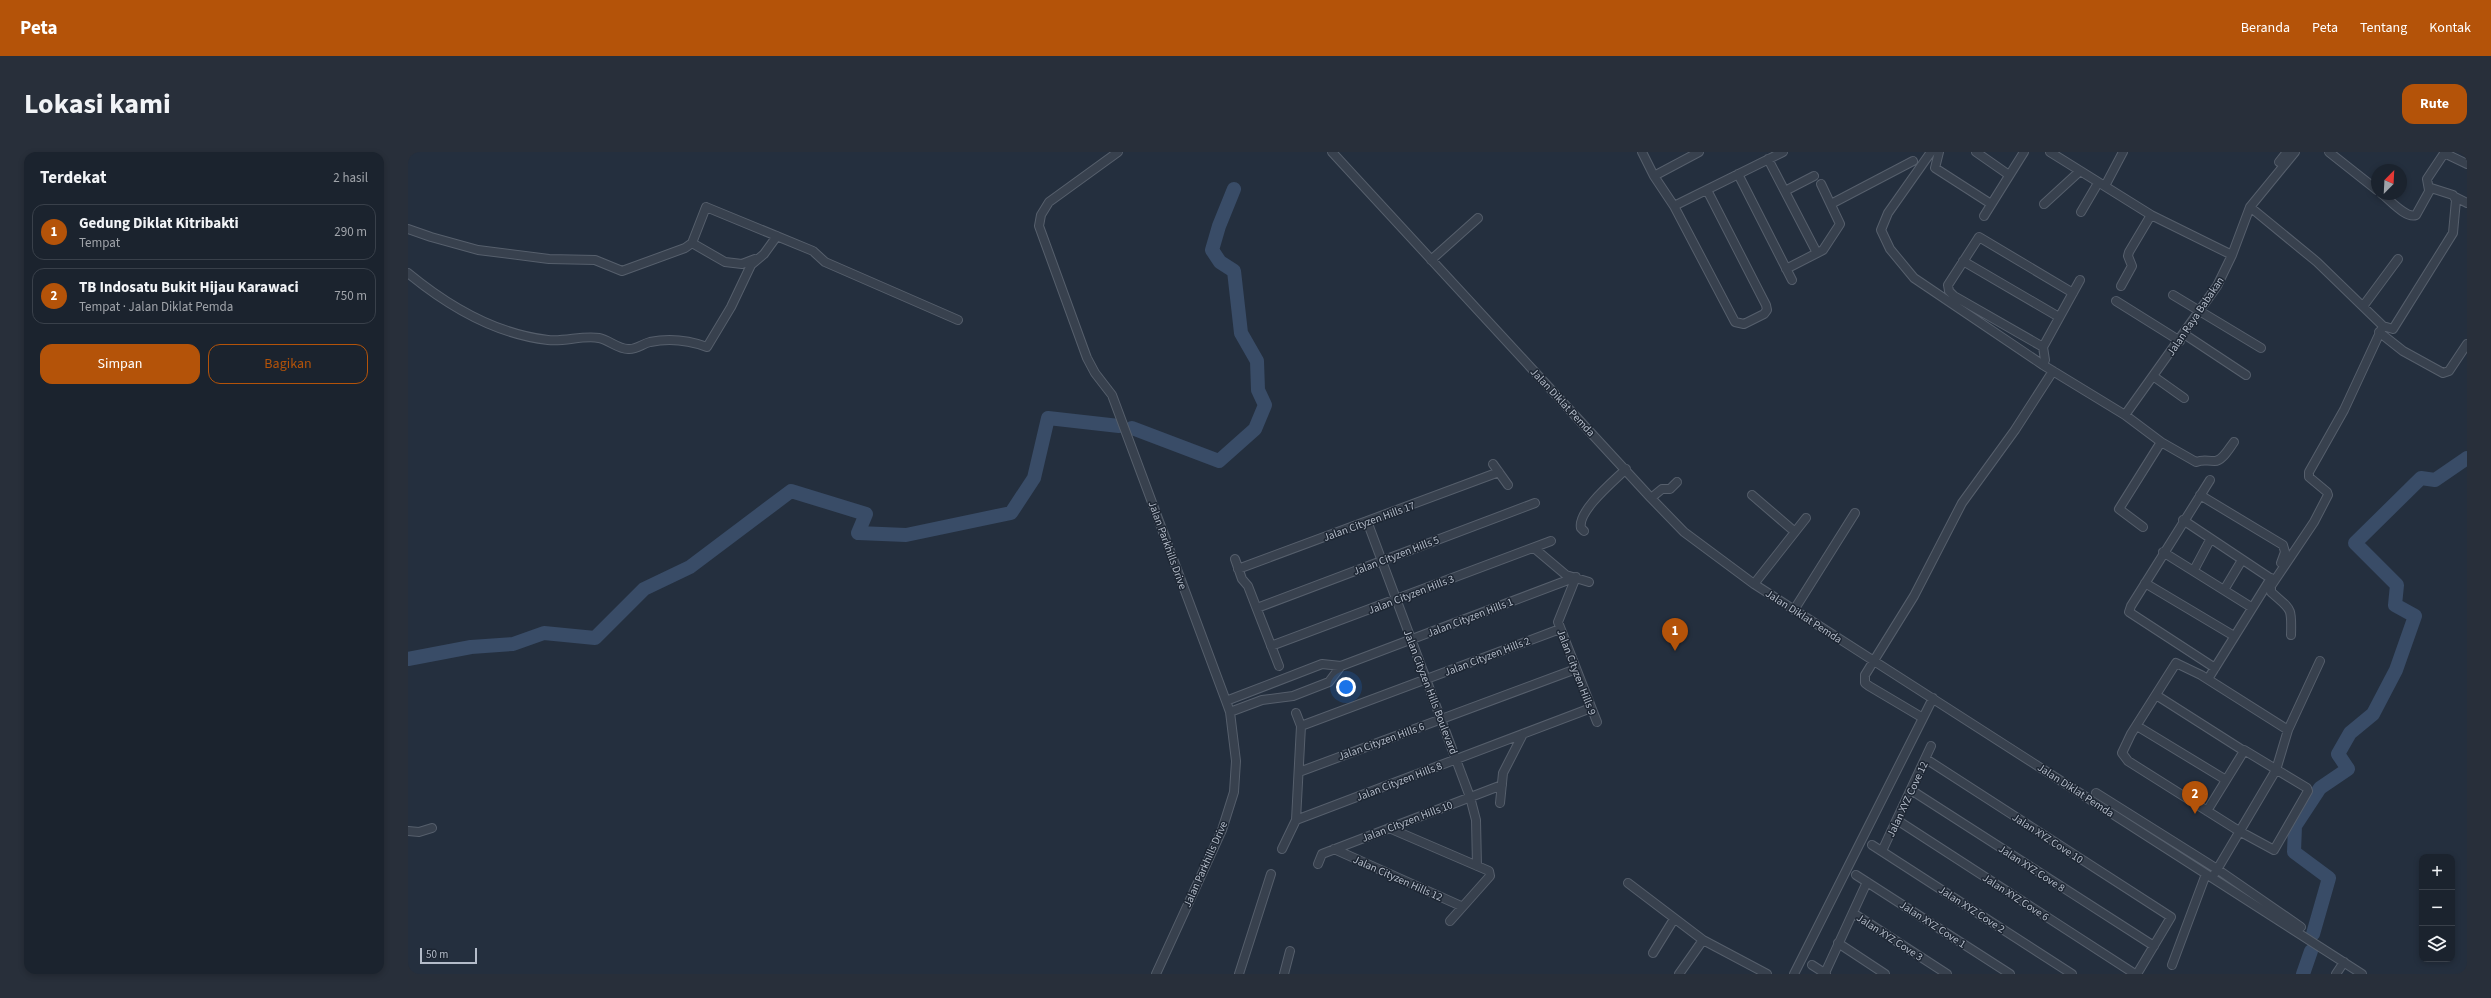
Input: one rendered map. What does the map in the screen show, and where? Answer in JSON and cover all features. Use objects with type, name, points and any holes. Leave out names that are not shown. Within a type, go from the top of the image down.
[{"type":"street","name":"Jalan Parkhills Drive","points":[[1118,152],[1049,202],[1041,215],[1039,226],[1087,358],[1095,373],[1112,395],[1226,701],[1230,712],[1236,761],[1234,792],[1222,830],[1156,974]]},
{"type":"street","name":"Jalan Diklat Pemda","points":[[1332,152],[1684,532],[1754,584],[2209,876],[2254,900],[2362,974]]},
{"type":"street","points":[[1642,152],[1654,176],[1674,206],[1734,322],[1744,324],[1764,314],[1767,310],[1766,305],[1707,190]]},
{"type":"street","points":[[1654,176],[1699,152]]},
{"type":"street","points":[[1674,206],[1783,152]]},
{"type":"street","points":[[1931,152],[1888,213],[1881,230],[1890,249],[1914,278],[2043,365],[2125,415],[2161,442],[2196,462],[2205,459],[2215,462],[2220,460],[2234,442]]},
{"type":"street","points":[[1939,152],[1935,168],[1990,204]]},
{"type":"street","points":[[1976,152],[2009,175]]},
{"type":"street","points":[[1984,216],[1990,204],[2024,152]]},
{"type":"street","points":[[2050,152],[2151,215],[2232,255]]},
{"type":"street","points":[[2081,212],[2123,152]]},
{"type":"street","points":[[2279,162],[2287,152]]},
{"type":"street","name":"Jalan Raya Babakan","points":[[2125,415],[2182,338],[2217,286],[2232,255],[2250,206],[2295,152]]},
{"type":"street","points":[[2328,152],[2371,185]]},
{"type":"street","points":[[2390,200],[2407,214],[2415,216],[2429,190],[2427,179],[2445,153],[2467,164]]},
{"type":"street","points":[[1768,159],[1817,253]]},
{"type":"street","points":[[1831,204],[1913,161]]},
{"type":"street","points":[[2044,204],[2080,172]]},
{"type":"street","points":[[1738,174],[1792,280]]},
{"type":"street","points":[[1785,191],[1814,176]]},
{"type":"street","points":[[1786,269],[1823,250],[1840,224],[1821,184]]},
{"type":"street","points":[[2429,190],[2434,188],[2467,203]]},
{"type":"street","points":[[2381,329],[2392,330],[2396,326],[2453,233],[2455,197]]},
{"type":"street","points":[[2250,206],[2287,235],[2364,305],[2381,329],[2403,351],[2443,373],[2449,371],[2467,344]]},
{"type":"street","points":[[408,229],[431,238],[478,250],[549,259],[595,260],[622,271],[685,248],[692,243],[706,207],[813,251],[825,262],[958,320]]},
{"type":"street","points":[[2121,286],[2132,266],[2128,256],[2129,252],[2151,215]]},
{"type":"street","points":[[1431,260],[1478,218]]},
{"type":"street","points":[[408,273],[459,310],[475,318],[522,336],[562,341],[600,338],[626,349],[634,349],[650,342],[685,339],[707,346],[731,307],[751,265],[759,258],[777,236]]},
{"type":"street","points":[[2043,347],[1954,296],[1948,291],[1948,285],[1977,237],[1980,237],[2073,293]]},
{"type":"street","points":[[692,243],[725,262],[742,264],[759,258]]},
{"type":"street","points":[[2364,305],[2398,259]]},
{"type":"street","points":[[1963,261],[2059,317]]},
{"type":"street","points":[[2043,365],[2045,360],[2043,347],[2080,280]]},
{"type":"street","points":[[2173,295],[2261,348]]},
{"type":"street","points":[[2116,301],[2246,375]]},
{"type":"street","points":[[2291,635],[2292,613],[2288,606],[2271,592],[2271,586],[2314,522],[2328,495],[2327,492],[2310,477],[2308,472],[2347,403],[2381,329]]},
{"type":"street","points":[[1922,718],[1866,683],[1865,675],[1914,596],[1962,502],[2015,430],[2053,371]]},
{"type":"street","points":[[2153,376],[2184,398]]},
{"type":"street","points":[[2143,527],[2119,509],[2161,442]]},
{"type":"street","points":[[1494,464],[1508,485]]},
{"type":"street","points":[[1584,531],[1581,528],[1580,522],[1588,509],[1604,490],[1626,470]]},
{"type":"street","name":"Jalan Cityzen Hills 17","points":[[1238,569],[1499,472]]},
{"type":"street","points":[[2210,480],[2163,552],[2130,606],[2129,612],[2215,668]]},
{"type":"street","points":[[1651,498],[1662,489],[1670,489],[1677,482]]},
{"type":"street","points":[[1752,495],[1795,532]]},
{"type":"street","points":[[2200,495],[2283,546],[2285,552],[2283,560],[2251,607],[2208,679]]},
{"type":"street","name":"Jalan Cityzen Hills 5","points":[[1257,608],[1535,503]]},
{"type":"street","points":[[1794,610],[1855,513]]},
{"type":"street","points":[[1754,584],[1806,518]]},
{"type":"street","points":[[2183,520],[2210,540],[2270,578]]},
{"type":"street","name":"Jalan Cityzen Hills Boulevard","points":[[1367,521],[1470,797],[1476,820],[1477,866]]},
{"type":"street","points":[[2194,570],[2210,540]]},
{"type":"street","name":"Jalan Cityzen Hills 3","points":[[1271,646],[1551,541]]},
{"type":"street","points":[[1534,548],[1566,575],[1589,582]]},
{"type":"street","points":[[2163,552],[2251,607]]},
{"type":"street","points":[[1235,559],[1242,579],[1248,586],[1257,608],[1278,666]]},
{"type":"street","points":[[2224,590],[2242,560]]},
{"type":"street","name":"Jalan Cityzen Hills 9","points":[[1576,578],[1558,622],[1596,722]]},
{"type":"street","name":"Jalan Cityzen Hills 1","points":[[1341,666],[1576,578]]},
{"type":"street","points":[[2145,583],[2234,636]]},
{"type":"street","name":"Jalan Cityzen Hills 2","points":[[1301,726],[1560,629]]},
{"type":"street","points":[[2156,695],[2306,788],[2308,791],[2277,850],[2272,850],[2239,831],[2123,757],[2122,749],[2137,726],[2156,695],[2185,649]]},
{"type":"street","points":[[2172,965],[2209,876],[2217,869],[2276,770],[2288,730],[2320,661]]},
{"type":"street","points":[[2176,663],[2208,679],[2288,730]]},
{"type":"street","points":[[1226,701],[1322,664],[1341,666]]},
{"type":"street","points":[[1230,712],[1262,700],[1294,696],[1329,682],[1341,666]]},
{"type":"street","name":"Jalan Cityzen Hills 6","points":[[1299,772],[1576,669]]},
{"type":"street","points":[[1794,974],[1933,698]]},
{"type":"street","name":"Jalan Cityzen Hills 8","points":[[1296,820],[1591,708]]},
{"type":"street","points":[[1282,849],[1296,820],[1301,726],[1296,713]]},
{"type":"street","points":[[2137,726],[2226,780]]},
{"type":"street","points":[[1500,803],[1503,773],[1523,734]]},
{"type":"street","name":"Jalan XYZ Cove 12","points":[[1882,851],[1931,746]]},
{"type":"street","points":[[2207,811],[2244,754],[2244,750]]},
{"type":"street","name":"Jalan XYZ Cove 10","points":[[1926,759],[2171,917],[2154,946]]},
{"type":"street","name":"Jalan Cityzen Hills 10","points":[[1318,864],[1322,854],[1502,785]]},
{"type":"street","name":"Jalan XYZ Cove 8","points":[[1911,790],[2154,946]]},
{"type":"street","points":[[2096,794],[2217,869],[2254,900],[2301,927]]},
{"type":"street","points":[[2130,825],[2135,818]]},
{"type":"street","name":"Jalan XYZ Cove 6","points":[[1897,820],[2136,974]]},
{"type":"street","points":[[408,831],[419,832],[432,828]]},
{"type":"street","points":[[1390,828],[1489,871],[1490,876],[1461,906],[1450,921]]},
{"type":"street","points":[[2157,842],[2162,835]]},
{"type":"street","name":"Jalan XYZ Cove 2","points":[[1872,845],[2072,974]]},
{"type":"street","name":"Jalan Cityzen Hills 12","points":[[1334,849],[1461,906]]},
{"type":"street","points":[[1239,974],[1271,874]]},
{"type":"street","name":"Jalan XYZ Cove 1","points":[[1856,875],[2010,974]]},
{"type":"street","points":[[1812,965],[1825,974],[1867,882]]},
{"type":"street","points":[[1628,883],[1703,940],[1768,974]]},
{"type":"street","name":"Jalan XYZ Cove 3","points":[[1852,913],[1947,974]]},
{"type":"street","points":[[1653,953],[1674,919]]},
{"type":"street","points":[[1679,974],[1703,940]]},
{"type":"street","points":[[1838,943],[1886,974]]},
{"type":"street","points":[[2136,974],[2154,946]]},
{"type":"street","points":[[1284,974],[1290,951]]},
{"type":"street","points":[[2336,974],[2344,962]]},
{"type":"waterway","points":[[1132,428],[1219,461],[1255,429],[1265,405],[1258,390],[1257,361],[1241,333],[1234,271],[1220,262],[1212,250],[1219,226],[1234,189]]},
{"type":"waterway","points":[[408,659],[471,647],[513,644],[544,633],[595,638],[644,589],[690,567],[791,491],[866,514],[858,533],[906,535],[1011,513],[1034,478],[1048,418],[1119,426]]},
{"type":"waterway","points":[[2313,934],[2329,878],[2294,852],[2295,826],[2320,788],[2348,769],[2338,754],[2350,733],[2373,714],[2396,670],[2415,616],[2395,605],[2397,585],[2355,543],[2421,478],[2435,480],[2467,458]]},
{"type":"waterway","points":[[2303,974],[2311,951]]},
{"type":"place","name":"Gedung Diklat Kitribakti","points":[[1675,651]]},
{"type":"place","name":"TB Indosatu Bukit Hijau Karawaci","points":[[2195,814]]}]
